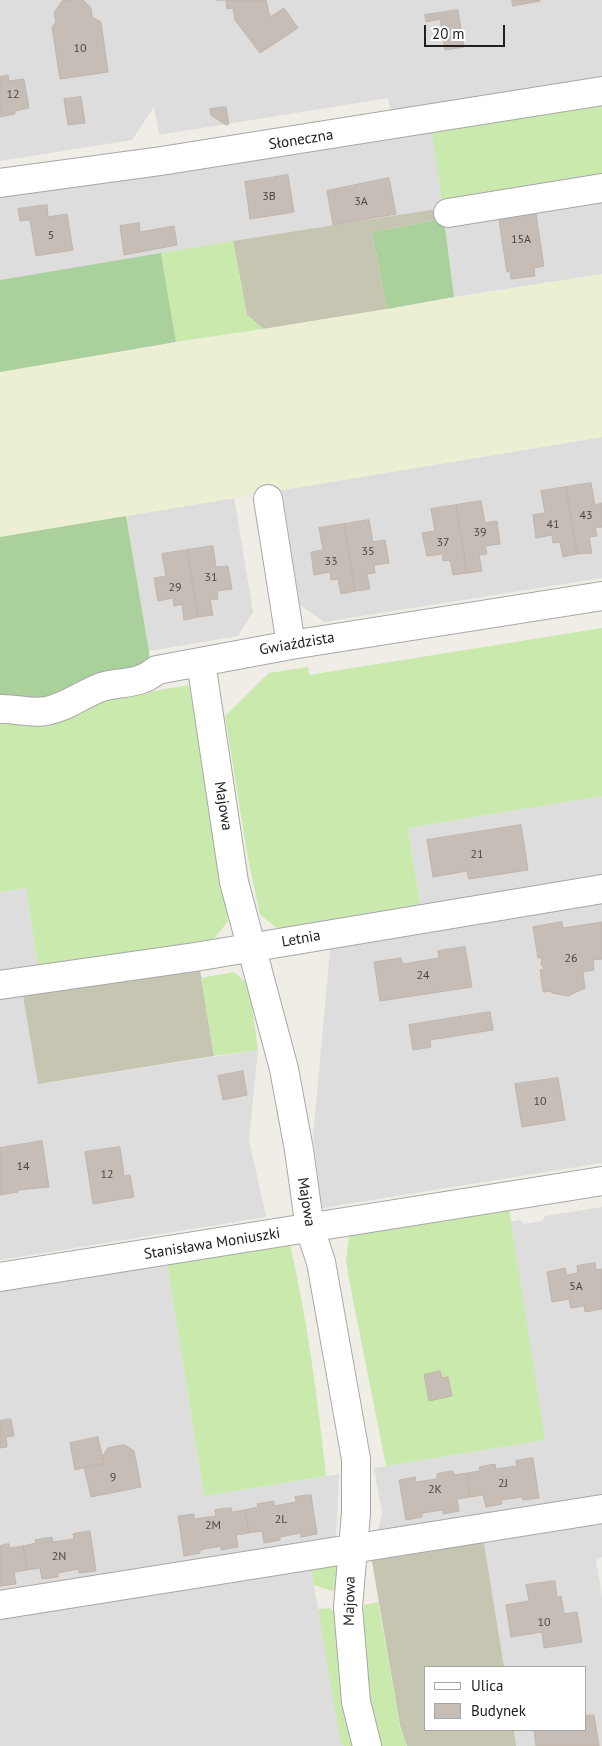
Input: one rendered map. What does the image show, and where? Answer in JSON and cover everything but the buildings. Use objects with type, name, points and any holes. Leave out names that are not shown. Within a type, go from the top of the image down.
[{"type":"street","name":"Słoneczna","points":[[0,183],[190,157],[602,91]]},
{"type":"street","points":[[448,213],[602,188]]},
{"type":"street","points":[[268,499],[291,645]]},
{"type":"street","name":"Gwiaździsta","points":[[0,708],[44,712],[58,708],[100,688],[135,683],[146,679],[157,670],[291,645],[602,596]]},
{"type":"street","name":"Majowa","points":[[201,662],[234,882],[284,1069],[310,1229],[321,1262],[356,1459],[356,1513],[348,1607],[356,1702],[367,1746]]},
{"type":"street","name":"Letnia","points":[[0,985],[252,947],[602,889]]},
{"type":"street","name":"Stanisława Moniuszki","points":[[0,1277],[602,1181]]},
{"type":"street","points":[[0,1606],[602,1510]]},
{"type":"shaded area","points":[[0,0],[602,0],[602,85],[392,119],[388,98],[159,135],[154,107],[132,140],[0,161]]},
{"type":"shaded area","points":[[431,126],[602,182],[602,274],[454,297],[443,208],[0,280],[0,195]]},
{"type":"shaded area","points":[[443,208],[444,219],[372,232],[387,309],[263,329],[247,315],[233,241]]},
{"type":"shaded area","points":[[602,274],[602,437],[0,537],[0,372]]},
{"type":"shaded area","points":[[602,437],[602,578],[324,622],[300,605],[282,490]]},
{"type":"shaded area","points":[[234,497],[253,612],[238,636],[149,651],[126,516]]},
{"type":"shaded area","points":[[602,796],[602,881],[421,909],[408,828]]},
{"type":"shaded area","points":[[26,888],[38,967],[0,973],[0,892]]},
{"type":"shaded area","points":[[602,896],[602,1163],[322,1208],[313,1136],[331,940]]},
{"type":"shaded area","points":[[199,963],[214,1056],[38,1084],[22,990]]},
{"type":"shaded area","points":[[22,990],[39,1084],[258,1050],[249,1139],[266,1217],[0,1260],[0,997]]},
{"type":"shaded area","points":[[602,1207],[602,1557],[596,1559],[602,1598],[602,1746],[516,1746],[514,1731],[587,1731],[587,1666],[504,1666],[483,1537],[371,1556],[382,1514],[374,1468],[544,1440],[510,1222],[520,1220],[524,1224],[542,1221],[545,1216]]},
{"type":"shaded area","points":[[167,1263],[204,1496],[339,1474],[335,1561],[310,1565],[343,1746],[0,1746],[0,1291]]},
{"type":"shaded area","points":[[483,1537],[504,1666],[424,1666],[424,1731],[514,1731],[516,1746],[407,1746],[400,1726],[371,1556]]},
{"type":"green space","points":[[602,97],[602,182],[443,208],[431,126]]},
{"type":"green space","points":[[444,219],[454,297],[387,309],[372,232]]},
{"type":"green space","points":[[233,241],[247,315],[263,329],[176,342],[161,253]]},
{"type":"green space","points":[[161,253],[176,342],[0,372],[0,280]]},
{"type":"green space","points":[[126,516],[149,651],[150,671],[52,701],[0,698],[0,537]]},
{"type":"green space","points":[[602,628],[602,796],[408,828],[421,909],[282,932],[260,915],[247,853],[225,716],[269,673],[308,667],[309,675]]},
{"type":"green space","points":[[189,685],[228,921],[210,944],[38,967],[26,888],[0,892],[0,717]]},
{"type":"green space","points":[[234,972],[249,985],[258,1050],[214,1056],[201,978]]},
{"type":"green space","points":[[509,1209],[545,1440],[386,1466],[349,1280],[346,1261],[349,1234]]},
{"type":"green space","points":[[290,1244],[302,1301],[311,1359],[326,1476],[204,1496],[167,1263]]},
{"type":"green space","points":[[335,1561],[339,1585],[332,1591],[314,1585],[310,1565]]},
{"type":"green space","points":[[378,1602],[400,1726],[407,1746],[382,1746],[369,1694],[364,1659],[364,1605]]},
{"type":"green space","points":[[329,1608],[337,1614],[348,1730],[354,1746],[343,1746],[340,1739],[318,1609]]}]
